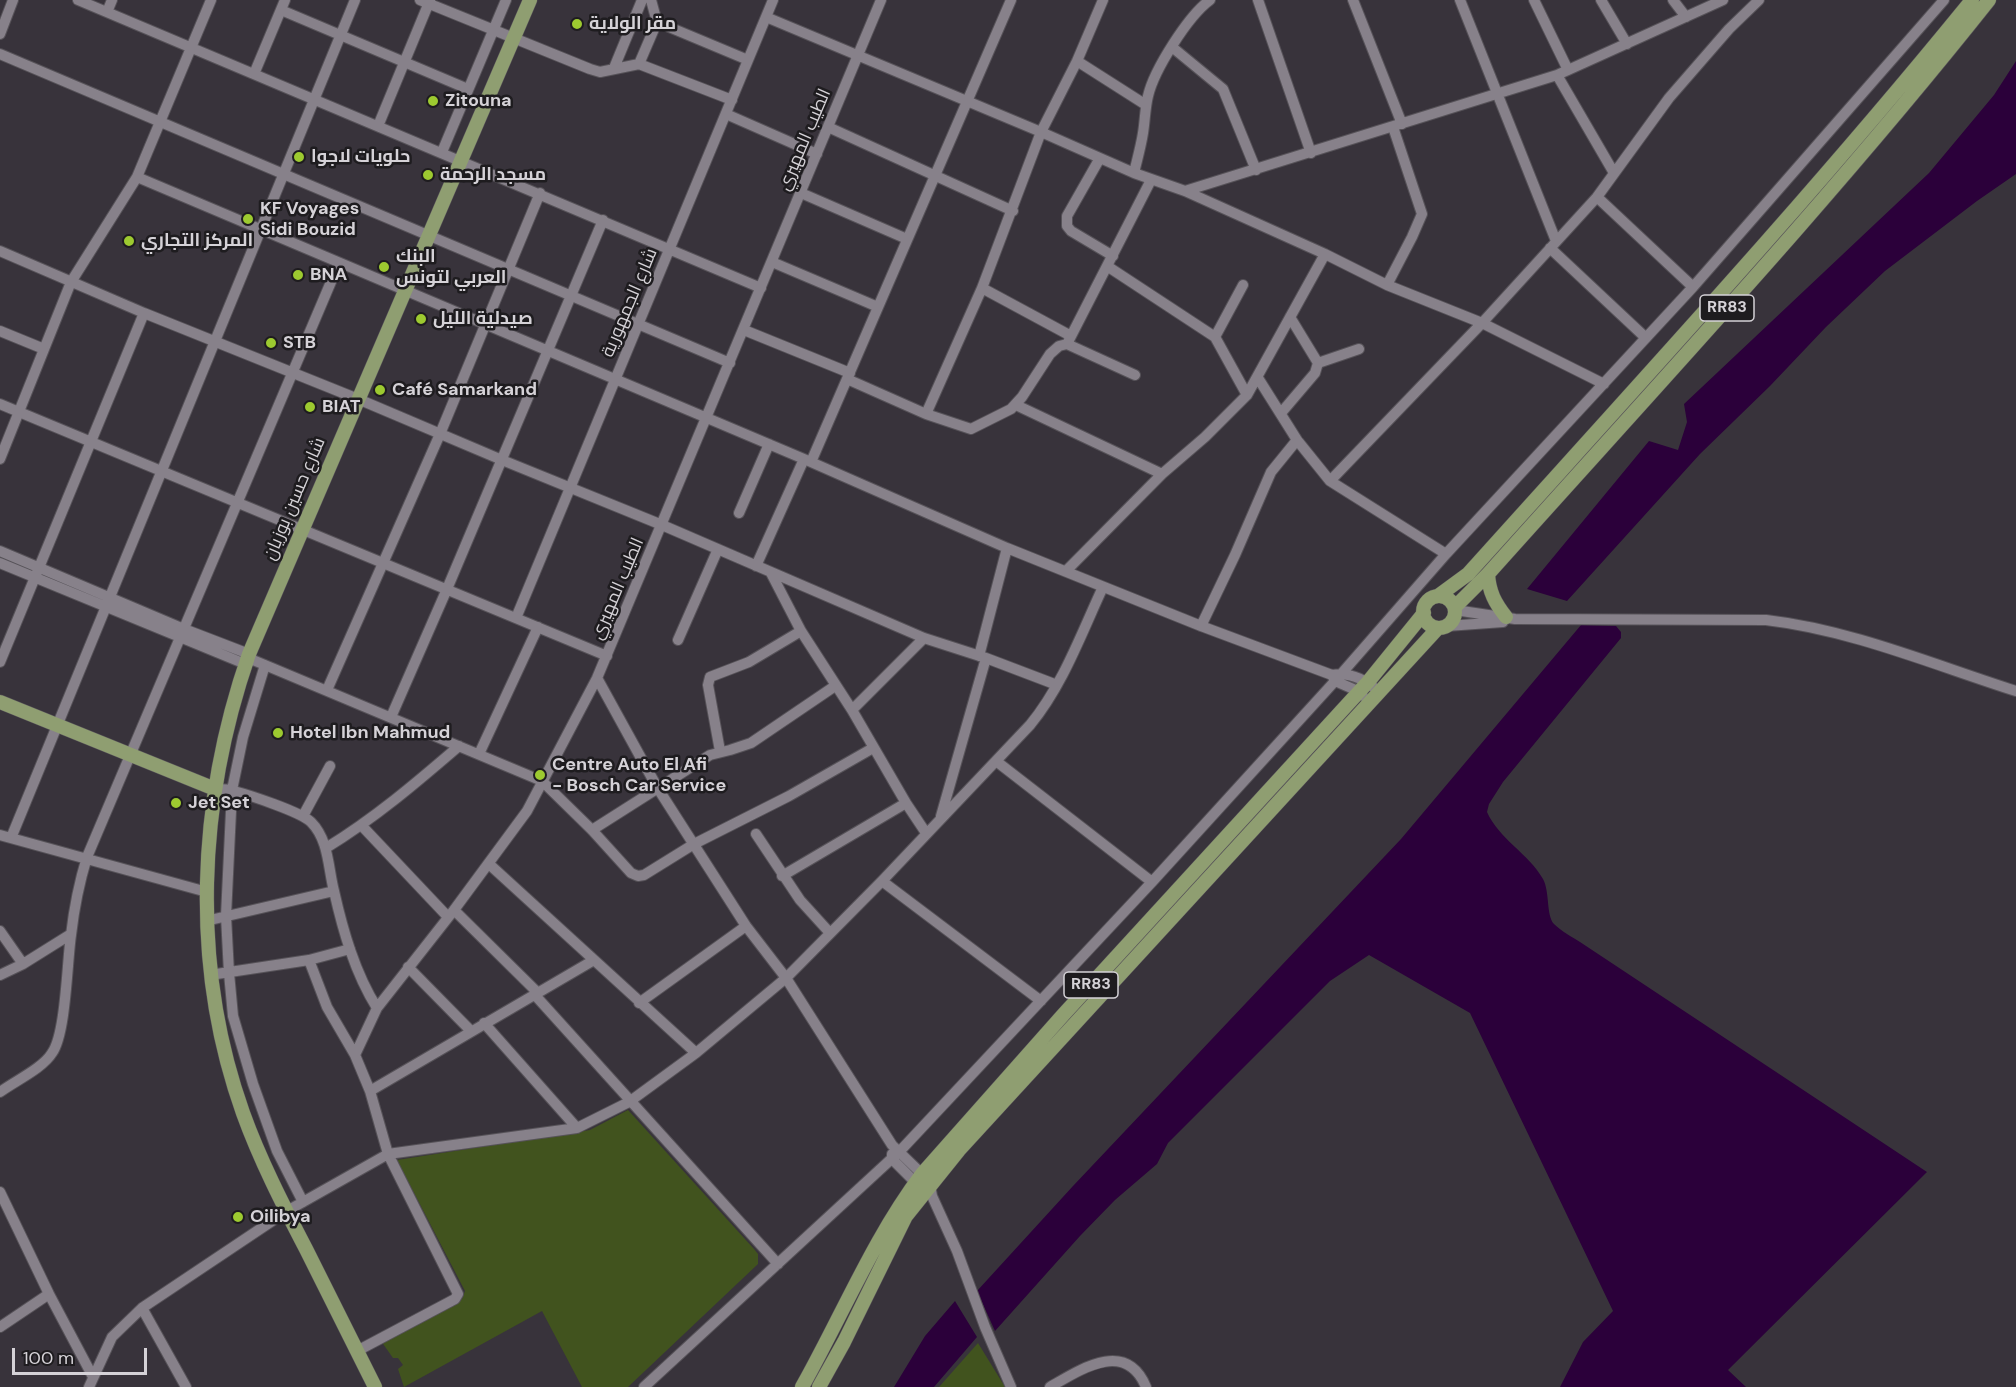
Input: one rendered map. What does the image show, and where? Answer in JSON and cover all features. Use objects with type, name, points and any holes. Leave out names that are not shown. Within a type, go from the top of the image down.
[{"type":"main road","name":"شارع حسين بوزيان","points":[[375,1387],[286,1211],[243,1112],[228,1065],[210,975],[206,921],[209,842],[215,789],[227,730],[250,659],[302,528],[530,0]]},
{"type":"main road","name":"RR83","points":[[819,1387],[844,1342],[906,1216],[970,1118],[1363,687],[1424,613],[1427,602],[1468,573],[1752,259],[1894,96],[1972,0]]},
{"type":"main road","name":"RR83","points":[[802,1387],[902,1200],[925,1186],[1075,1026],[1374,697],[1443,627],[1452,622],[1455,609],[1815,208],[1905,105],[1989,0]]},
{"type":"main road","points":[[1488,574],[1493,598],[1510,618]]},
{"type":"main road","points":[[1438,596],[1449,600],[1455,609]]},
{"type":"main road","points":[[1424,613],[1428,623],[1443,627]]},
{"type":"main road","points":[[0,702],[215,789]]},
{"type":"street","points":[[0,34],[13,0]]},
{"type":"street","points":[[78,0],[761,288]]},
{"type":"street","points":[[107,12],[112,0]]},
{"type":"street","points":[[1,456],[71,282],[137,177],[211,0]]},
{"type":"street","points":[[207,892],[6,836],[57,726],[355,0]]},
{"type":"street","points":[[442,152],[506,0]]},
{"type":"street","points":[[614,68],[642,0]]},
{"type":"street","points":[[639,64],[657,22],[651,0]]},
{"type":"street","name":"شارع الجمهورية","points":[[516,618],[572,489],[773,0]]},
{"type":"street","name":"الطيب المهيري","points":[[355,1055],[376,1008],[489,864],[527,811],[608,656],[881,0]]},
{"type":"street","points":[[756,566],[848,376],[1011,0]]},
{"type":"street","points":[[926,414],[982,288],[1041,132],[1077,61],[1103,0]]},
{"type":"street","points":[[1134,173],[1151,84],[1172,47],[1199,9],[1210,0]]},
{"type":"street","points":[[1258,0],[1311,153]]},
{"type":"street","points":[[1353,0],[1397,125],[1422,212],[1387,285]]},
{"type":"street","points":[[1460,0],[1553,245],[1646,338]]},
{"type":"street","points":[[1534,0],[1568,70]]},
{"type":"street","points":[[1601,0],[1627,44]]},
{"type":"street","points":[[1673,0],[1686,17]]},
{"type":"street","points":[[1185,191],[1557,75],[1723,0]]},
{"type":"street","points":[[1330,481],[1482,323],[1597,197],[1676,90],[1729,29],[1759,0]]},
{"type":"street","points":[[644,1387],[892,1159],[896,1148],[1041,1001],[1152,882],[1446,554],[1693,287],[1944,0]]},
{"type":"street","points":[[378,126],[426,1],[493,31],[590,69],[600,72],[639,64],[732,100]]},
{"type":"street","points":[[254,74],[283,5],[340,35],[468,89]]},
{"type":"street","points":[[766,17],[1134,173],[1185,191],[1325,254],[1387,285],[1482,323],[1604,384]]},
{"type":"street","points":[[657,22],[748,60]]},
{"type":"street","points":[[1172,47],[1223,90],[1256,170]]},
{"type":"street","points":[[0,54],[730,363]]},
{"type":"street","points":[[1077,61],[1146,105]]},
{"type":"street","points":[[1557,75],[1614,174]]},
{"type":"street","points":[[726,114],[817,154]]},
{"type":"street","points":[[828,127],[936,174],[1013,211]]},
{"type":"street","points":[[1100,158],[1067,216],[1066,222],[1071,231],[1113,256]]},
{"type":"street","points":[[137,177],[807,460],[1007,548],[1201,626],[1363,687],[1374,697]]},
{"type":"street","points":[[744,330],[848,376],[926,414],[971,429],[1016,405],[1050,354],[1069,340],[1151,180]]},
{"type":"street","points":[[801,193],[907,239]]},
{"type":"street","points":[[327,690],[440,434],[540,194]]},
{"type":"street","points":[[1597,197],[1693,287]]},
{"type":"street","points":[[391,717],[603,220]]},
{"type":"street","points":[[0,251],[144,313],[662,525],[924,638],[1057,685]]},
{"type":"street","points":[[1066,571],[1162,474],[1205,437],[1247,395],[1325,254]]},
{"type":"street","points":[[772,262],[878,307]]},
{"type":"street","points":[[0,1092],[48,1059],[55,1049],[61,1027],[71,934],[81,877],[87,857],[339,263]]},
{"type":"street","points":[[1107,266],[1215,337],[1247,395]]},
{"type":"street","points":[[1215,337],[1243,285]]},
{"type":"street","points":[[982,288],[1069,340],[1135,375]]},
{"type":"street","points":[[0,662],[144,313]]},
{"type":"street","points":[[1281,413],[1315,373],[1318,363],[1290,317]]},
{"type":"street","points":[[0,331],[44,349]]},
{"type":"street","points":[[1318,363],[1359,348]]},
{"type":"street","points":[[1258,378],[1297,440],[1330,481],[1446,554]]},
{"type":"street","points":[[0,404],[608,656]]},
{"type":"street","points":[[1016,405],[1162,474]]},
{"type":"street","points":[[1201,626],[1272,472],[1297,440]]},
{"type":"street","points":[[739,513],[769,444]]},
{"type":"street","points":[[940,819],[983,657],[1007,548]]},
{"type":"street","points":[[678,640],[718,549]]},
{"type":"street","points":[[0,551],[37,573]]},
{"type":"street","points":[[0,562],[37,573],[108,602],[182,633],[238,661],[250,659],[265,664],[542,781],[632,873],[638,876],[644,875],[694,843],[789,796],[873,748]]},
{"type":"street","points":[[771,573],[801,632],[852,710],[926,833]]},
{"type":"street","points":[[91,1382],[112,1337],[142,1308],[286,1211],[388,1154],[577,1128],[629,1102],[696,1053],[786,978],[882,881],[1040,713],[1057,685],[1102,587]]},
{"type":"street","points":[[1455,609],[1510,618],[1755,620],[1790,623],[1871,642],[2016,691]]},
{"type":"street","points":[[1443,627],[1506,622],[1510,618]]},
{"type":"street","points":[[479,754],[538,627]]},
{"type":"street","points":[[720,751],[708,685],[711,677],[749,662],[801,632]]},
{"type":"street","points":[[852,710],[924,638]]},
{"type":"street","points":[[265,664],[243,737],[232,790],[226,916],[229,973],[233,1016],[253,1084],[277,1151],[303,1202]]},
{"type":"street","points":[[597,678],[657,787],[746,926],[786,978],[896,1148],[925,1186],[957,1251],[985,1327],[1011,1387]]},
{"type":"street","points":[[592,830],[710,755],[751,743],[836,686]]},
{"type":"street","points":[[326,848],[362,826],[410,789],[459,746]]},
{"type":"street","points":[[996,761],[1152,882]]},
{"type":"street","points":[[303,816],[330,766]]},
{"type":"street","points":[[215,789],[232,790],[303,816],[312,824],[326,848],[334,891],[350,949],[376,1008]]},
{"type":"street","points":[[782,876],[906,803]]},
{"type":"street","points":[[362,826],[535,993],[629,1102],[778,1264]]},
{"type":"street","points":[[756,834],[782,876],[805,907],[830,933]]},
{"type":"street","points":[[489,864],[696,1053]]},
{"type":"street","points":[[882,881],[1041,1001]]},
{"type":"street","points":[[206,921],[334,891]]},
{"type":"street","points":[[639,1003],[746,926]]},
{"type":"street","points":[[0,931],[23,964]]},
{"type":"street","points":[[0,975],[23,964],[71,934]]},
{"type":"street","points":[[210,975],[309,960],[350,949]]},
{"type":"street","points":[[309,960],[327,1007],[355,1055],[370,1091],[388,1154],[458,1294],[455,1299],[357,1351]]},
{"type":"street","points":[[370,1091],[594,960]]},
{"type":"street","points":[[408,967],[471,1031]]},
{"type":"street","points":[[484,1023],[577,1128]]},
{"type":"street","points":[[892,1159],[925,1186]]},
{"type":"street","points":[[0,1192],[91,1382]]},
{"type":"street","points":[[0,1221],[10,1214]]},
{"type":"street","points":[[0,1326],[49,1294]]},
{"type":"street","points":[[142,1308],[186,1387]]},
{"type":"street","points":[[1050,1387],[1099,1363],[1119,1360],[1133,1368],[1146,1387]]},
{"type":"green space","points":[[628,1110],[754,1249],[758,1254],[758,1264],[628,1387],[582,1387],[542,1311],[404,1387],[398,1369],[403,1365],[398,1358],[393,1358],[381,1341],[462,1299],[465,1291],[397,1160],[590,1130]]},
{"type":"green space","points":[[978,1343],[1005,1387],[939,1387]]},
{"type":"shaded area","points":[[2016,61],[2016,174],[1885,271],[1826,327],[1700,454],[1567,601],[1527,589],[1649,441],[1678,450],[1687,422],[1684,404],[1929,173],[1994,95]]},
{"type":"shaded area","points":[[1581,625],[1616,626],[1621,632],[1621,638],[1503,782],[1489,804],[1487,812],[1492,822],[1543,879],[1554,924],[1927,1172],[1728,1370],[1746,1387],[1560,1387],[1583,1342],[1613,1311],[1470,1013],[1369,955],[1330,981],[1168,1143],[1157,1164],[1115,1200],[1080,1236],[995,1331],[977,1291],[1073,1186],[1401,839]]},
{"type":"shaded area","points":[[955,1301],[977,1337],[934,1387],[894,1387],[925,1336]]},
{"type":"place","name":"مقر الولاية","points":[[577,24]]},
{"type":"place","name":"Zitouna","points":[[433,101]]},
{"type":"place","name":"حلويات لاجوا","points":[[299,157]]},
{"type":"place","name":"مسجد الرحمة","points":[[428,175]]},
{"type":"place","name":"KF Voyages Sidi Bouzid","points":[[248,219]]},
{"type":"place","name":"المركز التجاري","points":[[129,241]]},
{"type":"place","name":"البنك العربي لتونس","points":[[384,267]]},
{"type":"place","name":"BNA","points":[[298,275]]},
{"type":"place","name":"صيدلية الليل","points":[[421,319]]},
{"type":"place","name":"STB","points":[[271,343]]},
{"type":"place","name":"Café Samarkand","points":[[380,390]]},
{"type":"place","name":"BIAT","points":[[310,407]]},
{"type":"place","name":"Hotel Ibn Mahmud","points":[[278,733]]},
{"type":"place","name":"Centre Auto El Afi - Bosch Car Service","points":[[540,775]]},
{"type":"place","name":"Jet Set","points":[[176,803]]},
{"type":"place","name":"Oilibya","points":[[238,1217]]}]
